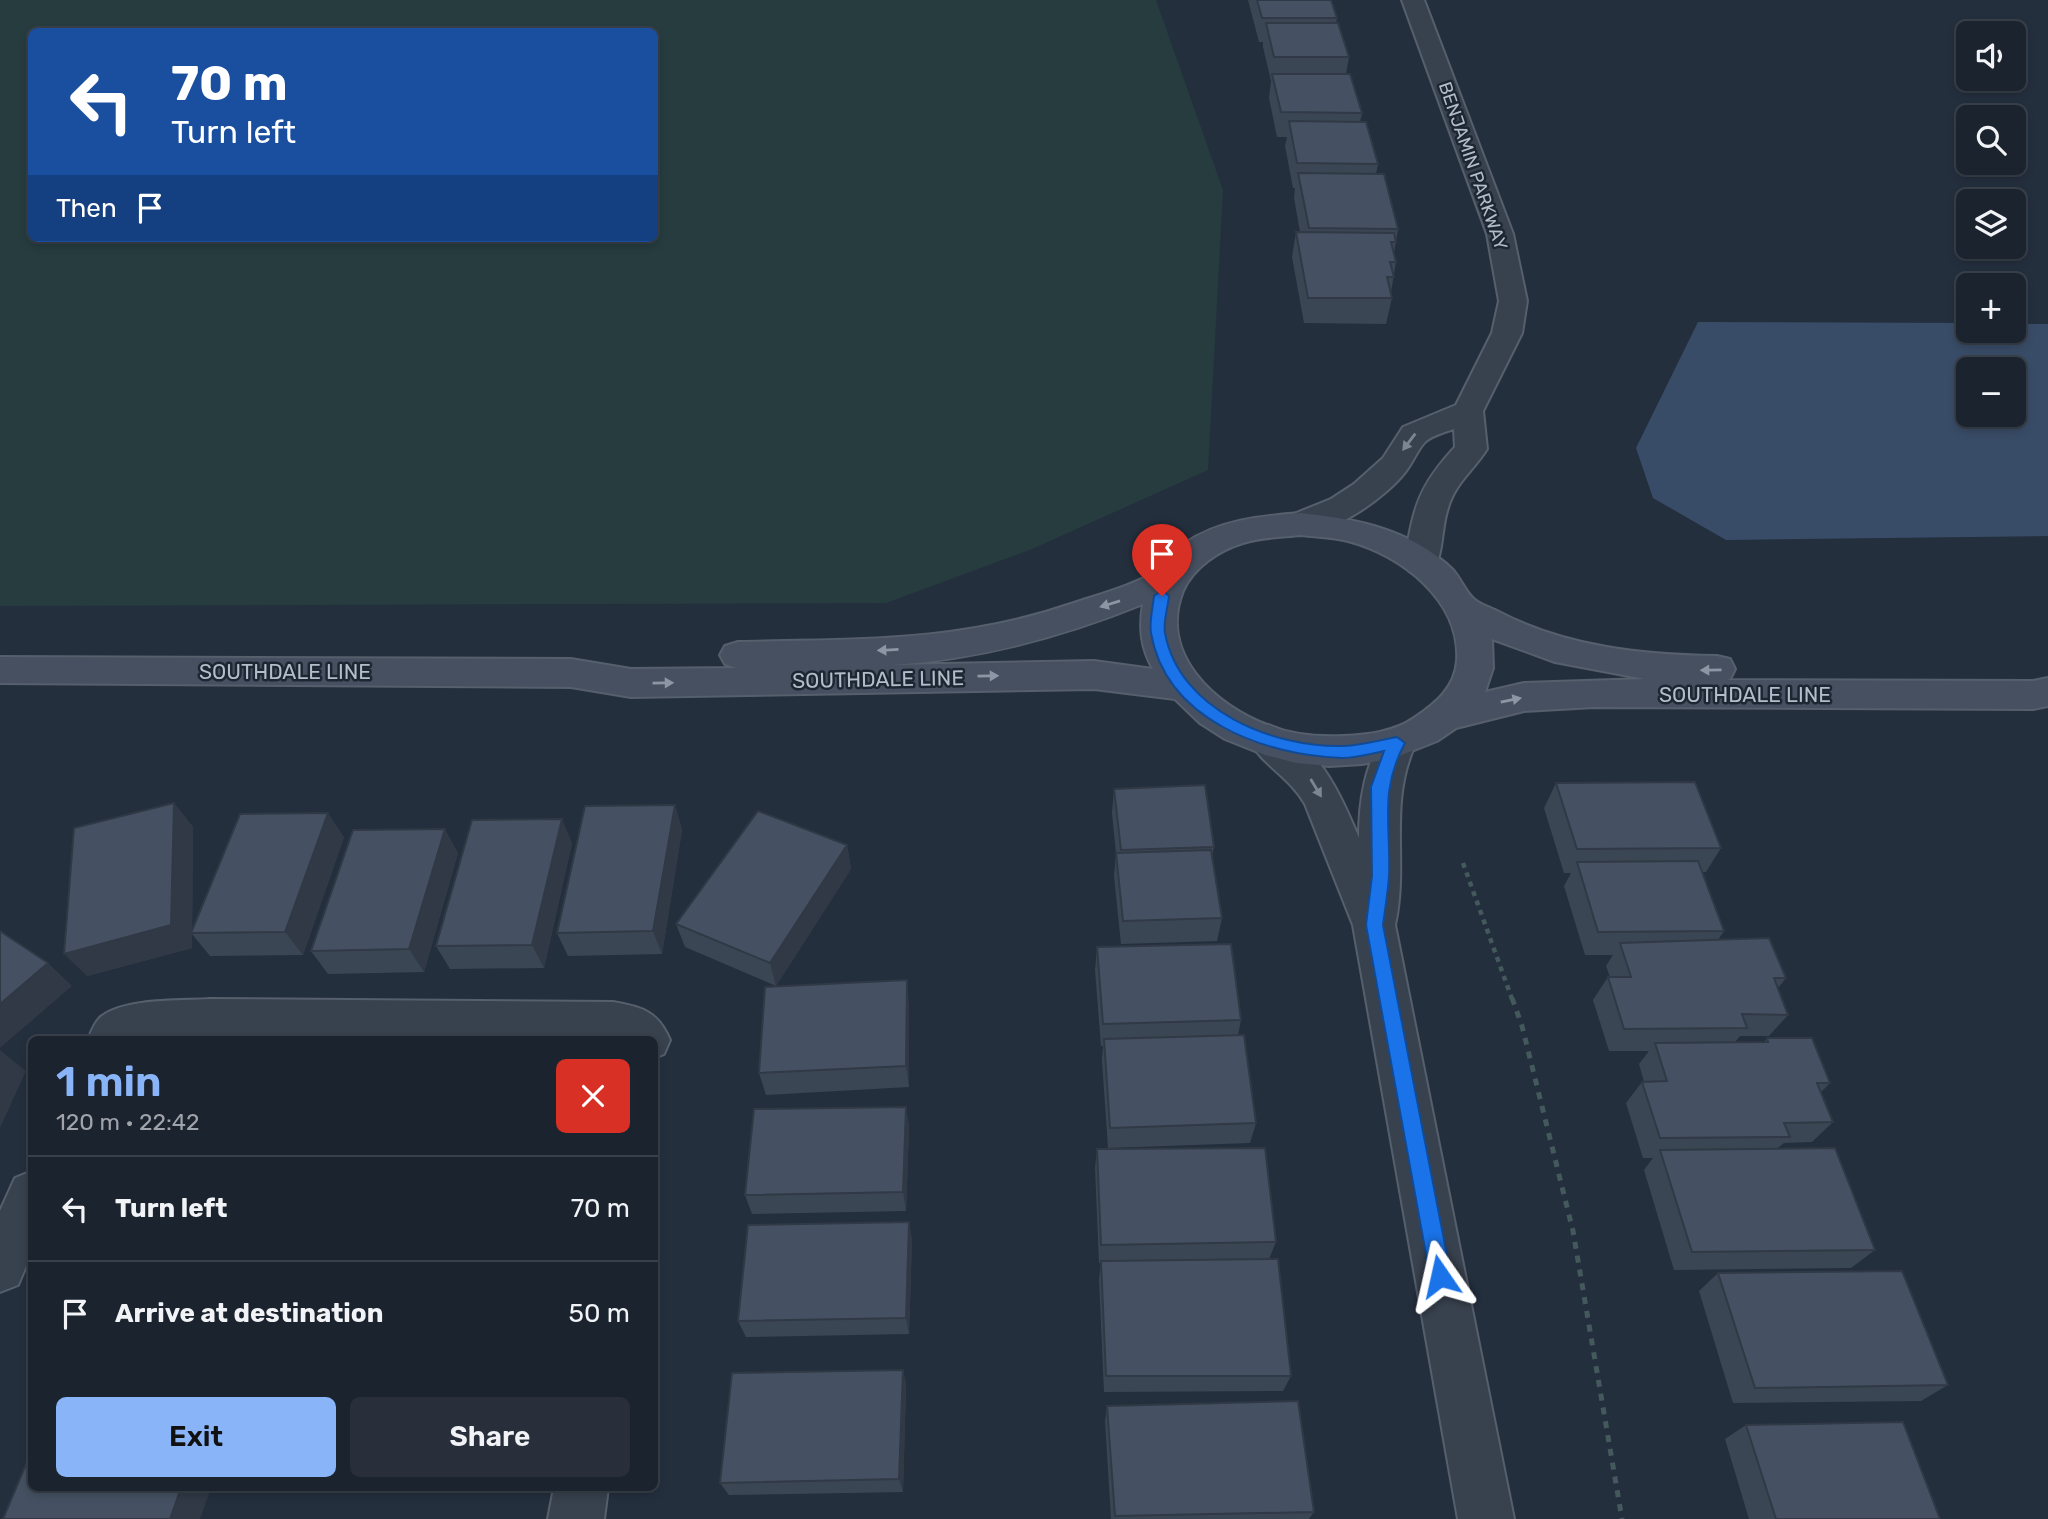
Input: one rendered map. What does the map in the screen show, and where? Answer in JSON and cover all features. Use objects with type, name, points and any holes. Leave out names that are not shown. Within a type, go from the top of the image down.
[{"type":"main road","points":[[1301,524],[1348,529],[1397,547],[1421,564],[1438,575],[1466,610],[1477,648],[1469,687],[1445,716],[1397,743],[1345,752],[1290,747],[1239,729],[1196,702],[1169,667],[1157,631],[1162,596],[1182,565],[1213,542],[1255,528],[1301,524]]},
{"type":"main road","name":"SOUTHDALE LINE","points":[[571,673],[634,659],[943,648],[1010,634],[1081,613],[1128,598],[1173,578]]},
{"type":"main road","name":"SOUTHDALE LINE","points":[[1466,610],[1497,628],[1533,641],[1619,663],[1695,670],[1870,671],[2021,675],[2048,679]]},
{"type":"main road","name":"SOUTHDALE LINE","points":[[0,670],[571,673],[631,684],[1094,675],[1185,687]]},
{"type":"main road","name":"SOUTHDALE LINE","points":[[1445,716],[1524,697],[1594,693],[2033,695],[2048,692]]},
{"type":"street","name":"BENJAMIN PARKWAY","points":[[1413,0],[1500,234],[1513,301],[1507,333],[1468,411]]},
{"type":"street","points":[[1301,524],[1343,507],[1366,492],[1394,465],[1414,434],[1468,411],[1471,449],[1444,479],[1432,508],[1421,564]]},
{"type":"street","points":[[1268,740],[1308,775],[1323,800],[1374,925],[1486,1519]]},
{"type":"street","points":[[1374,925],[1380,876],[1379,787],[1386,762],[1397,743]]},
{"type":"street","points":[[113,1036],[118,1030],[142,1022],[210,1019],[613,1022],[632,1026],[646,1036]]},
{"type":"street","points":[[0,1267],[28,1203]]},
{"type":"street","points":[[576,1519],[581,1491]]},
{"type":"path","points":[[1463,863],[1522,1026],[1573,1231],[1622,1519]]},
{"type":"green space","points":[[0,0],[1156,0],[1223,190],[1208,470],[1032,549],[886,603],[0,606]]},
{"type":"water","points":[[1698,322],[1956,323],[1956,343],[2026,343],[2026,324],[2048,324],[2048,536],[1726,540],[1653,498],[1636,448]]},
{"type":"building","points":[[1257,0],[1331,0],[1337,18],[1262,18]]},
{"type":"building","points":[[1266,23],[1338,23],[1349,57],[1274,57]]},
{"type":"building","points":[[1272,74],[1350,74],[1362,113],[1281,112]]},
{"type":"building","points":[[1289,121],[1366,122],[1378,164],[1297,163]]},
{"type":"building","points":[[1298,173],[1384,174],[1398,229],[1309,228]]},
{"type":"building","points":[[1296,232],[1394,233],[1396,242],[1391,242],[1396,262],[1390,262],[1394,277],[1387,277],[1392,298],[1308,298]]},
{"type":"building","points":[[1695,782],[1721,848],[1577,849],[1556,783]]},
{"type":"building","points":[[1205,785],[1214,847],[1121,850],[1114,789]]},
{"type":"building","points":[[174,803],[171,925],[64,954],[74,828]]},
{"type":"building","points":[[675,805],[653,931],[557,933],[585,806]]},
{"type":"building","points":[[758,811],[847,845],[770,963],[676,924]]},
{"type":"building","points":[[328,813],[285,932],[191,933],[240,814]]},
{"type":"building","points":[[562,819],[532,945],[436,946],[472,820]]},
{"type":"building","points":[[445,829],[409,949],[311,951],[353,830]]},
{"type":"building","points":[[1211,850],[1222,918],[1123,921],[1116,853]]},
{"type":"building","points":[[1698,861],[1724,931],[1598,932],[1577,862]]},
{"type":"building","points":[[0,931],[48,963],[0,1004]]},
{"type":"building","points":[[1769,938],[1786,978],[1774,978],[1788,1015],[1742,1014],[1747,1028],[1624,1029],[1608,977],[1631,977],[1620,943]]},
{"type":"building","points":[[1231,944],[1241,1020],[1103,1024],[1097,947]]},
{"type":"building","points":[[907,980],[906,1066],[759,1073],[765,987]]},
{"type":"building","points":[[1244,1035],[1256,1123],[1110,1128],[1104,1039]]},
{"type":"building","points":[[1767,1038],[1812,1038],[1830,1083],[1817,1083],[1833,1122],[1784,1123],[1790,1137],[1660,1138],[1642,1082],[1667,1081],[1655,1043],[1768,1042]]},
{"type":"building","points":[[906,1107],[903,1192],[745,1195],[754,1109]]},
{"type":"building","points":[[1265,1148],[1276,1242],[1101,1245],[1097,1149]]},
{"type":"building","points":[[1835,1148],[1875,1250],[1692,1252],[1660,1150]]},
{"type":"building","points":[[909,1222],[906,1318],[738,1321],[748,1225]]},
{"type":"building","points":[[1278,1259],[1291,1376],[1106,1376],[1101,1261]]},
{"type":"building","points":[[1902,1271],[1948,1385],[1755,1388],[1718,1273]]},
{"type":"building","points":[[903,1370],[899,1479],[720,1483],[732,1373]]},
{"type":"building","points":[[1298,1401],[1314,1512],[1115,1516],[1107,1406]]},
{"type":"building","points":[[1903,1422],[1940,1519],[1776,1519],[1746,1425]]},
{"type":"building","points":[[28,1460],[28,1491],[180,1491],[170,1519],[3,1519]]},
{"type":"route","points":[[1162,596],[1157,631],[1169,667],[1196,702],[1239,729],[1290,747],[1345,752],[1397,743],[1386,762],[1379,787],[1380,876],[1374,925],[1440,1276]]}]
